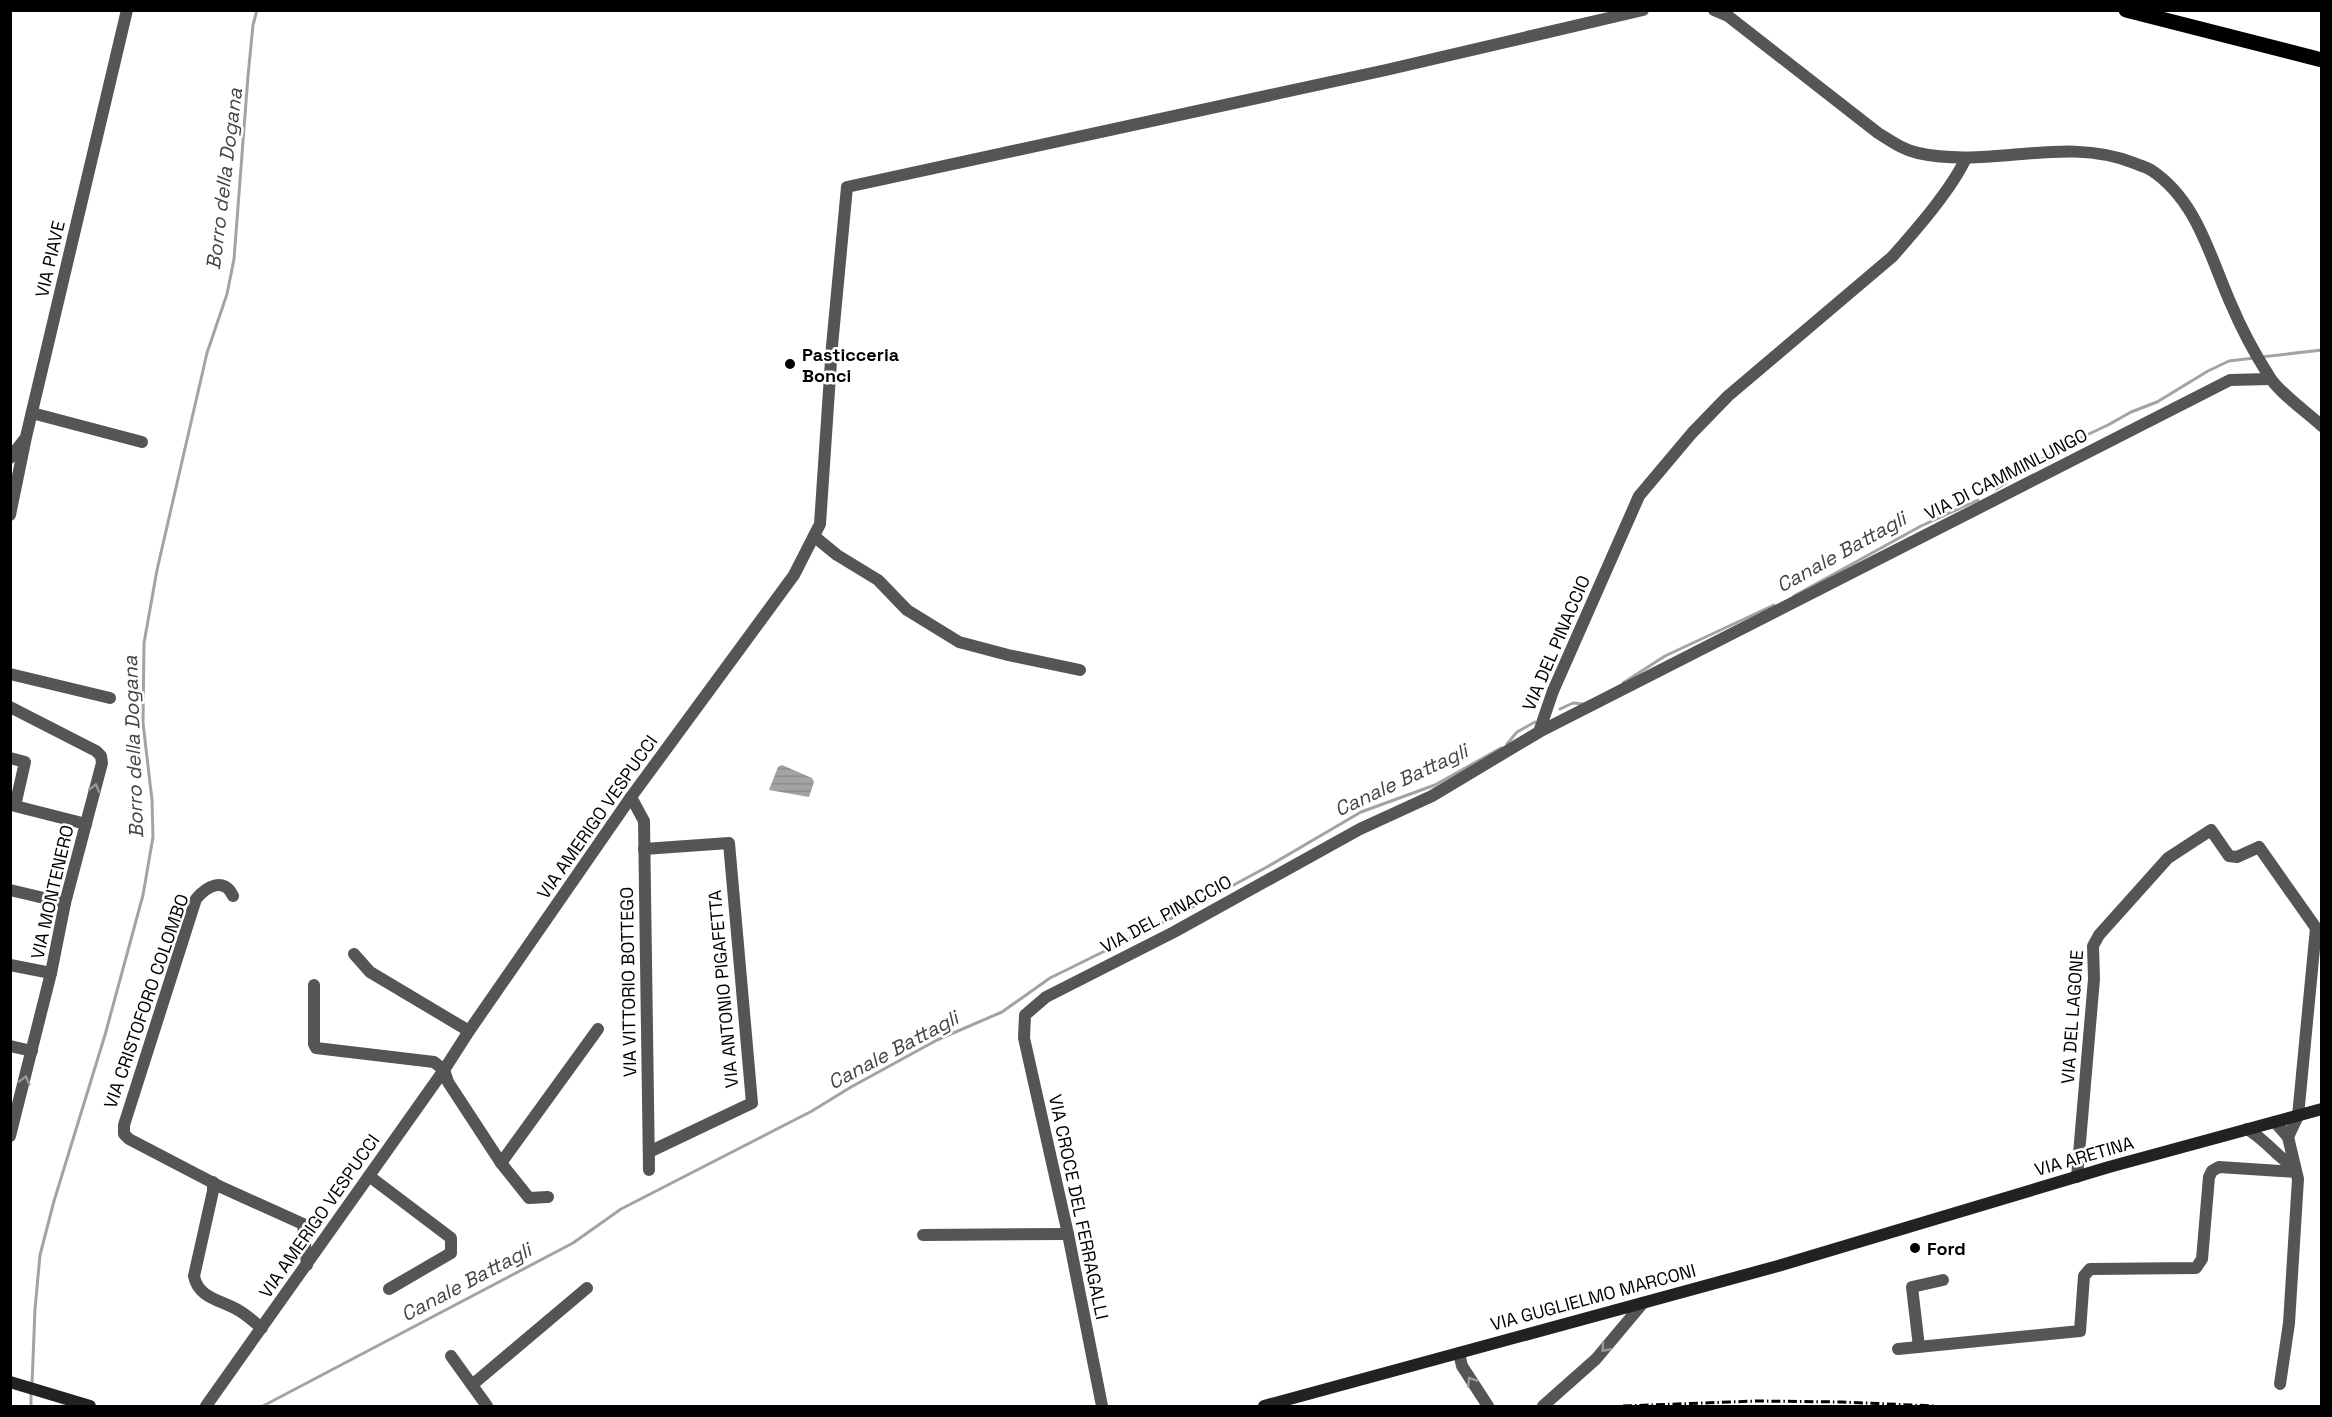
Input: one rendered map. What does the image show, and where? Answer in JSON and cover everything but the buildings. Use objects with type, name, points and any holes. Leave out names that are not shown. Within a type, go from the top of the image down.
[{"type":"main road","points":[[2126,10],[2322,60]]},
{"type":"street","name":"VIA PIAVE","points":[[10,515],[127,10]]},
{"type":"street","name":"VIA AMERIGO VESPUCCI","points":[[206,1407],[444,1070],[631,797],[794,575],[815,537],[820,524],[832,346],[848,187],[1386,70],[1643,10]]},
{"type":"street","points":[[1714,10],[1728,16],[1886,138],[1904,148],[1918,153],[1966,158],[2064,151],[2096,152],[2120,157],[2150,170],[2186,205],[2200,228],[2231,306],[2270,379],[2322,426]]},
{"type":"street","name":"VIA DEL PINACCIO","points":[[1025,1015],[1046,997],[1174,932],[1360,829],[1432,796],[1539,732],[1553,691],[1639,496],[1692,433],[1728,396],[1892,257],[1960,171],[1966,158]]},
{"type":"street","name":"VIA DI CAMMINLUNGO","points":[[1539,732],[2230,380],[2270,379]]},
{"type":"street","points":[[32,413],[142,442]]},
{"type":"street","points":[[10,458],[26,438]]},
{"type":"street","points":[[815,537],[837,555],[878,580],[907,610],[959,642],[1080,670]]},
{"type":"street","points":[[10,674],[110,698]]},
{"type":"street","name":"VIA MONTENERO","points":[[10,707],[102,756],[10,1136]]},
{"type":"street","points":[[10,758],[25,762],[15,806],[86,824]]},
{"type":"street","name":"VIA VITTORIO BOTTEGO","points":[[631,797],[644,821],[649,1170]]},
{"type":"street","name":"VIA DEL LAGONE","points":[[2077,1177],[2094,980],[2093,946],[2099,935],[2168,858],[2211,830],[2229,856],[2237,857],[2259,847],[2316,928],[2298,1116]]},
{"type":"street","name":"VIA ANTONIO PIGAFETTA","points":[[644,849],[729,843],[752,1103],[649,1152]]},
{"type":"street","name":"VIA CRISTOFORO COLOMBO","points":[[233,896],[231,891],[222,885],[214,885],[203,890],[196,900],[124,1125],[124,1134],[129,1139],[213,1182],[303,1224],[308,1265]]},
{"type":"street","points":[[10,890],[65,903]]},
{"type":"street","points":[[354,954],[370,972],[469,1031]]},
{"type":"street","points":[[10,965],[51,973]]},
{"type":"street","points":[[314,985],[314,1044],[316,1048],[434,1062],[444,1070],[448,1082],[501,1163],[529,1198],[548,1197]]},
{"type":"street","name":"VIA CROCE DEL FERRAGALLI","points":[[1025,1015],[1024,1038],[1068,1234],[1102,1407]]},
{"type":"street","points":[[501,1163],[598,1029]]},
{"type":"street","points":[[10,1046],[32,1051]]},
{"type":"street","points":[[2247,1129],[2322,1109]]},
{"type":"street","points":[[2288,1137],[2298,1116]]},
{"type":"street","points":[[2275,1122],[2288,1137],[2298,1179],[2289,1323],[2280,1384]]},
{"type":"street","points":[[2274,1150],[2275,1122]]},
{"type":"street","points":[[2247,1129],[2258,1135],[2296,1170]]},
{"type":"street","name":"VIA ARETINA","points":[[1931,1220],[2247,1129]]},
{"type":"street","points":[[1898,1349],[2080,1331],[2084,1276],[2090,1269],[2196,1268],[2202,1260],[2209,1177],[2212,1171],[2219,1167],[2296,1170]]},
{"type":"street","points":[[369,1176],[451,1238],[451,1253],[389,1289]]},
{"type":"street","points":[[213,1182],[194,1276],[196,1286],[203,1293],[239,1310],[262,1328]]},
{"type":"street","name":"VIA GUGLIELMO MARCONI","points":[[1264,1407],[1778,1266],[1931,1220]]},
{"type":"street","points":[[923,1235],[1068,1234]]},
{"type":"street","points":[[1919,1347],[1912,1287],[1943,1280]]},
{"type":"street","points":[[471,1385],[587,1288]]},
{"type":"street","points":[[1543,1407],[1596,1359],[1643,1303]]},
{"type":"street","points":[[1459,1353],[1462,1366],[1488,1407]]},
{"type":"street","points":[[451,1356],[487,1407]]},
{"type":"street","points":[[12,1383],[90,1407]]},
{"type":"shaded area","points":[[782,765],[812,778],[814,782],[809,797],[769,790],[778,767]]},
{"type":"waterway","name":"Borro della Dogana","points":[[32,1384],[40,1255],[54,1201],[105,1035],[143,895],[153,837],[152,800],[143,723],[144,643],[157,570],[207,353],[227,294],[234,259],[248,76],[253,25],[257,10]]},
{"type":"waterway","name":"Canale Battagli","points":[[2261,357],[2322,350]]},
{"type":"waterway","name":"Canale Battagli","points":[[1996,489],[2061,447],[2131,412],[2157,402],[2208,371],[2229,361],[2254,358]]},
{"type":"waterway","name":"Canale Battagli","points":[[1794,596],[1921,526],[1978,500]]},
{"type":"waterway","name":"Canale Battagli","points":[[1623,683],[1665,656],[1774,605]]},
{"type":"waterway","name":"Canale Battagli","points":[[1560,709],[1573,703],[1583,704]]},
{"type":"waterway","name":"Canale Battagli","points":[[1507,744],[1517,732],[1535,722]]},
{"type":"waterway","name":"Canale Battagli","points":[[263,1406],[573,1243],[621,1209],[812,1111],[937,1040],[1002,1012],[1050,978],[1178,915],[1267,867],[1361,812],[1435,785],[1501,748]]},
{"type":"waterway","name":"Borro della Dogana","points":[[31,1393],[31,1406]]},
{"type":"railway","points":[[1623,1406],[1757,1401],[1935,1406]]},
{"type":"place","name":"Pasticceria Bonci","points":[[790,364]]},
{"type":"place","name":"Ford","points":[[1915,1248]]}]
